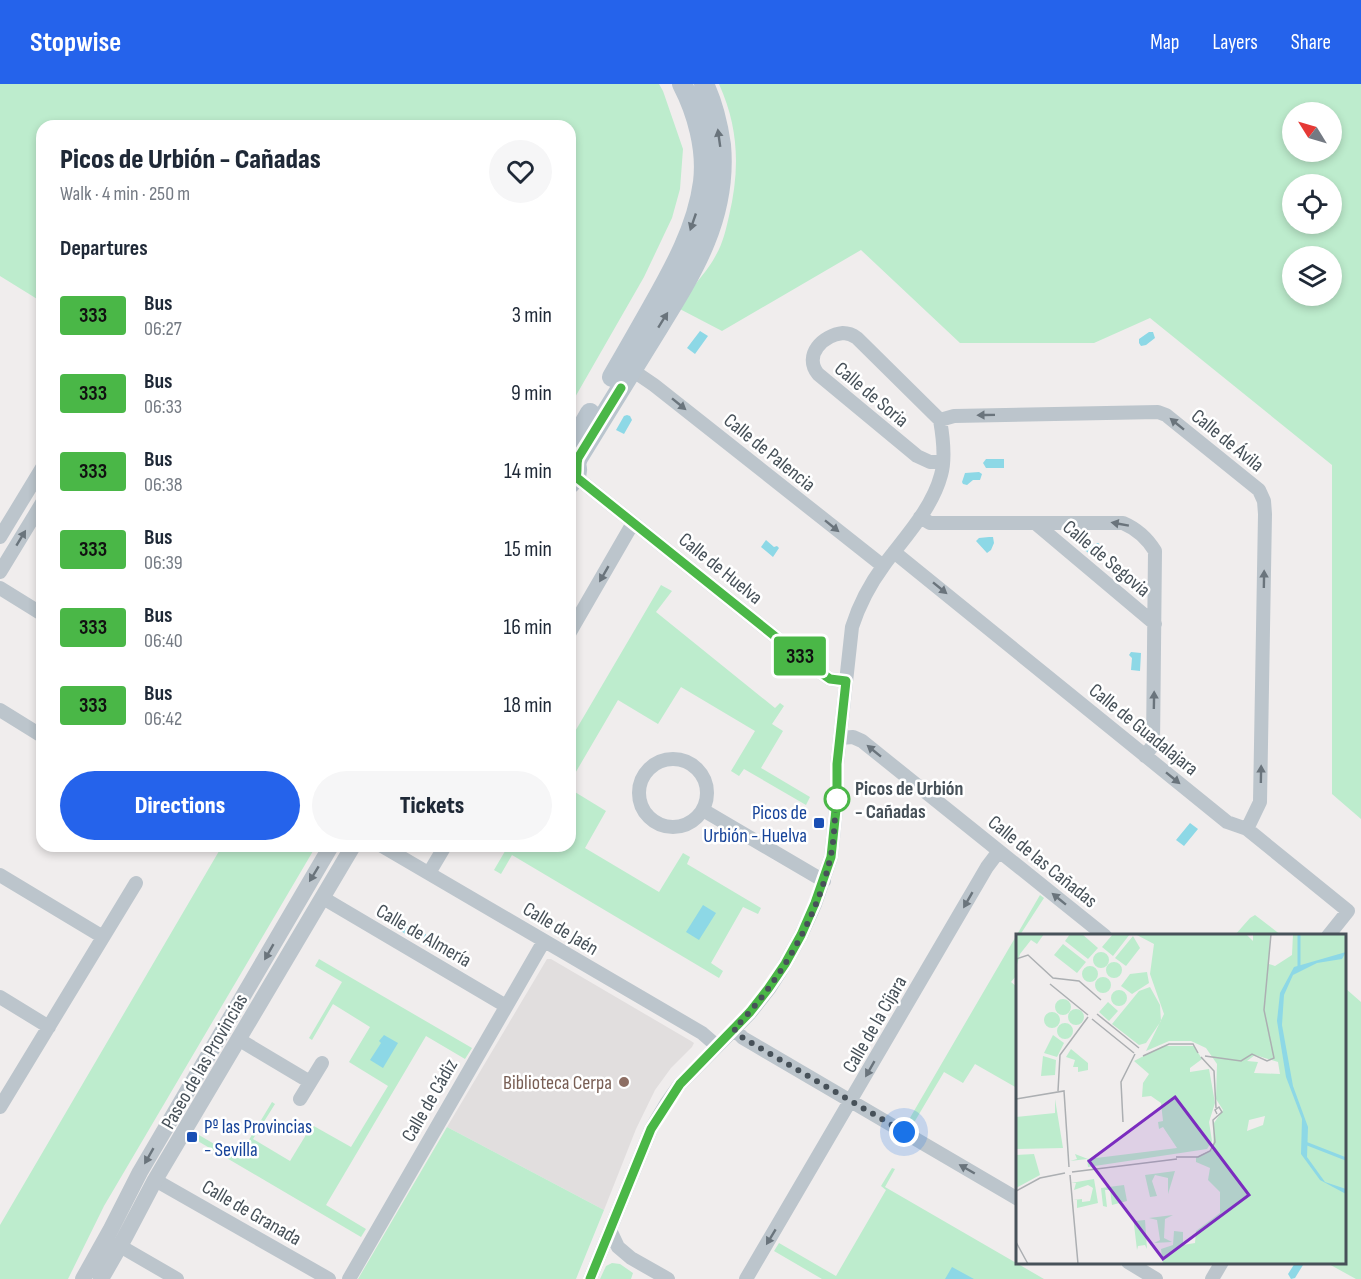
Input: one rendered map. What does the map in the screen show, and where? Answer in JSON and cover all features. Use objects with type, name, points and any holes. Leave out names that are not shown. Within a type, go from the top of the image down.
[{"type":"main road","points":[[576,436],[673,270],[693,222],[703,181],[703,161],[701,139],[691,102],[682,84]]},
{"type":"main road","points":[[576,465],[688,279],[711,229],[721,187],[722,159],[715,113],[704,84]]},
{"type":"street","name":"Calle de Soria","points":[[940,420],[857,338],[850,334],[844,333],[825,339],[813,353],[813,368],[818,374],[917,456],[930,462],[943,462]]},
{"type":"street","name":"Calle de Palencia","points":[[632,369],[883,566]]},
{"type":"street","name":"Calle de Ávila","points":[[940,420],[954,416],[1158,412],[1166,415],[1259,490],[1265,514],[1260,802],[1247,829]]},
{"type":"street","points":[[590,1279],[651,1129],[680,1084],[750,1012],[768,989],[801,935],[824,881],[831,857],[837,800],[837,764],[852,627],[863,599],[883,566],[932,498],[941,475],[943,462],[940,420]]},
{"type":"street","name":"Calle de Huelva","points":[[576,473],[633,524],[817,670],[830,679],[846,681]]},
{"type":"street","points":[[0,537],[36,489]]},
{"type":"street","points":[[0,572],[36,513]]},
{"type":"street","name":"Calle de Segovia","points":[[920,517],[930,524],[1123,523],[1136,529],[1148,541],[1155,551],[1155,624],[1153,745],[1145,756]]},
{"type":"street","name":"Calle de Segovia","points":[[1035,523],[1155,624]]},
{"type":"street","points":[[576,622],[633,524]]},
{"type":"street","name":"Calle de Guadalajara","points":[[894,552],[1227,822],[1247,829],[1348,911],[1330,934]]},
{"type":"street","points":[[0,588],[36,610]]},
{"type":"street","points":[[0,710],[36,732]]},
{"type":"street","name":"Calle de las Cañadas","points":[[840,738],[853,737],[862,741],[1103,934]]},
{"type":"street","points":[[666,759],[688,762],[698,768],[708,788],[703,810],[696,819],[686,825],[675,828],[663,826],[653,821],[645,813],[640,803],[641,780],[647,770],[666,759]]},
{"type":"street","points":[[703,810],[824,881]]},
{"type":"street","name":"Calle de la Cíjara","points":[[746,1279],[987,867],[999,851]]},
{"type":"street","name":"Paseo de las Provincias","points":[[83,1279],[140,1172],[327,852]]},
{"type":"street","name":"Paseo de las Provincias","points":[[101,1279],[155,1180],[350,852]]},
{"type":"street","name":"Calle de Jaén","points":[[392,852],[702,1033],[717,1046]]},
{"type":"street","points":[[429,873],[441,852]]},
{"type":"street","points":[[0,874],[103,937]]},
{"type":"street","points":[[1,1102],[136,884]]},
{"type":"street","name":"Calle de Almería","points":[[323,898],[506,1006]]},
{"type":"street","name":"Calle de Cádiz","points":[[349,1279],[544,940]]},
{"type":"street","points":[[0,997],[49,1027]]},
{"type":"street","points":[[734,1029],[743,1038],[1016,1197]]},
{"type":"street","name":"Paseo de las Provincias","points":[[238,1039],[310,1082]]},
{"type":"street","points":[[300,1099],[322,1063]]},
{"type":"street","name":"Calle de Granada","points":[[155,1180],[329,1279]]},
{"type":"street","points":[[610,1230],[618,1247],[668,1279]]},
{"type":"street","points":[[120,1246],[177,1279]]},
{"type":"street","points":[[596,1264],[614,1258],[631,1257]]},
{"type":"street","points":[[1130,1264],[1156,1279]]},
{"type":"street","points":[[1212,1279],[1221,1264]]},
{"type":"shaded area","points":[[547,959],[551,959],[694,1043],[655,1090],[636,1129],[604,1210],[447,1127]]},
{"type":"green space","points":[[0,84],[659,84],[683,149],[680,189],[672,218],[644,277],[576,396],[576,120],[36,120],[36,298],[0,276]]},
{"type":"green space","points":[[719,84],[1361,84],[1361,819],[1332,794],[1332,465],[1150,318],[1094,343],[960,343],[861,250],[722,331],[676,307],[712,261],[721,246],[727,226],[733,199],[736,166],[731,117]]},
{"type":"green space","points":[[661,585],[672,591],[656,612],[775,708],[780,703],[784,706],[772,724],[783,731],[761,768],[810,797],[806,805],[744,769],[739,776],[731,771],[755,731],[681,687],[658,724],[618,700],[576,772],[576,730]]},
{"type":"green space","points":[[576,793],[606,811],[585,848],[659,892],[683,853],[690,857],[687,864],[761,908],[758,914],[743,907],[711,963],[723,971],[719,978],[512,855],[501,874],[494,870],[504,852],[576,852]]},
{"type":"green space","points":[[218,852],[312,852],[104,1206],[68,1279],[0,1279],[0,1225]]},
{"type":"green space","points":[[1040,895],[1044,898],[1021,934],[1017,934]]},
{"type":"green space","points":[[1255,915],[1280,934],[1236,934]]},
{"type":"green space","points":[[1016,936],[1016,976],[1011,982],[1016,986],[1016,1087],[975,1064],[963,1083],[944,1072],[912,1126],[907,1123]]},
{"type":"green space","points":[[319,959],[472,1048],[465,1059],[426,1036],[326,1205],[366,1229],[361,1237],[196,1140],[199,1135],[238,1158],[272,1102],[275,1104],[253,1139],[290,1161],[312,1125],[351,1147],[388,1086],[349,1062],[370,1027],[333,1004],[312,1040],[309,1038],[342,982],[315,966]]},
{"type":"green space","points":[[1346,989],[1361,1002],[1361,1279],[1356,1279],[1329,1264],[1346,1264]]},
{"type":"green space","points":[[447,1127],[604,1210],[576,1279],[358,1279]]},
{"type":"green space","points":[[892,1168],[895,1169],[885,1187],[1044,1279],[822,1279],[774,1251],[779,1243],[836,1276],[886,1190],[881,1186]]},
{"type":"green space","points":[[612,1263],[620,1264],[633,1273],[631,1279],[600,1279],[606,1266]]},
{"type":"water","points":[[700,331],[708,336],[695,354],[687,348]]},
{"type":"water","points":[[1153,332],[1155,338],[1141,346],[1139,339]]},
{"type":"water","points":[[627,415],[632,420],[624,434],[616,430],[624,416]]},
{"type":"water","points":[[986,459],[1004,459],[1004,468],[986,468],[983,463]]},
{"type":"water","points":[[979,472],[982,474],[980,480],[973,480],[967,485],[963,484],[965,473]]},
{"type":"water","points":[[993,537],[994,543],[987,553],[976,541],[979,538]]},
{"type":"water","points":[[1085,538],[1093,545],[1098,543],[1102,546],[1098,555],[1093,557],[1079,545]]},
{"type":"water","points":[[766,540],[779,548],[773,557],[761,547]]},
{"type":"water","points":[[1131,652],[1141,653],[1140,671],[1131,670],[1132,658],[1129,655]]},
{"type":"water","points":[[1190,823],[1198,829],[1184,846],[1176,840]]},
{"type":"water","points":[[703,905],[716,913],[699,940],[686,932]]},
{"type":"water","points":[[403,923],[418,932],[414,939],[399,930],[399,925]]},
{"type":"water","points":[[425,934],[434,940],[440,940],[435,950],[421,942]]},
{"type":"water","points":[[384,1035],[398,1043],[383,1068],[370,1060]]},
{"type":"water","points":[[1294,1264],[1303,1265],[1295,1278],[1291,1279],[1288,1274]]},
{"type":"water","points":[[952,1267],[974,1279],[945,1279]]},
{"type":"bus line","name":"333","points":[[590,1279],[651,1129],[680,1084],[750,1012],[768,989],[801,935],[815,903],[831,857],[837,800],[837,764],[846,681],[830,679],[817,670],[576,477],[578,458],[621,388]]},
{"type":"place","name":"Picos de Urbión - Cañadas","points":[[837,799]]},
{"type":"place","name":"Picos de Urbión - Huelva","points":[[819,823]]},
{"type":"place","name":"Biblioteca Cerpa","points":[[624,1082]]},
{"type":"place","name":"Pº las Provincias - Sevilla","points":[[192,1137]]},
{"type":"route","points":[[837,799],[831,857],[824,881],[801,935],[768,989],[734,1029],[743,1038],[904,1132]]}]
